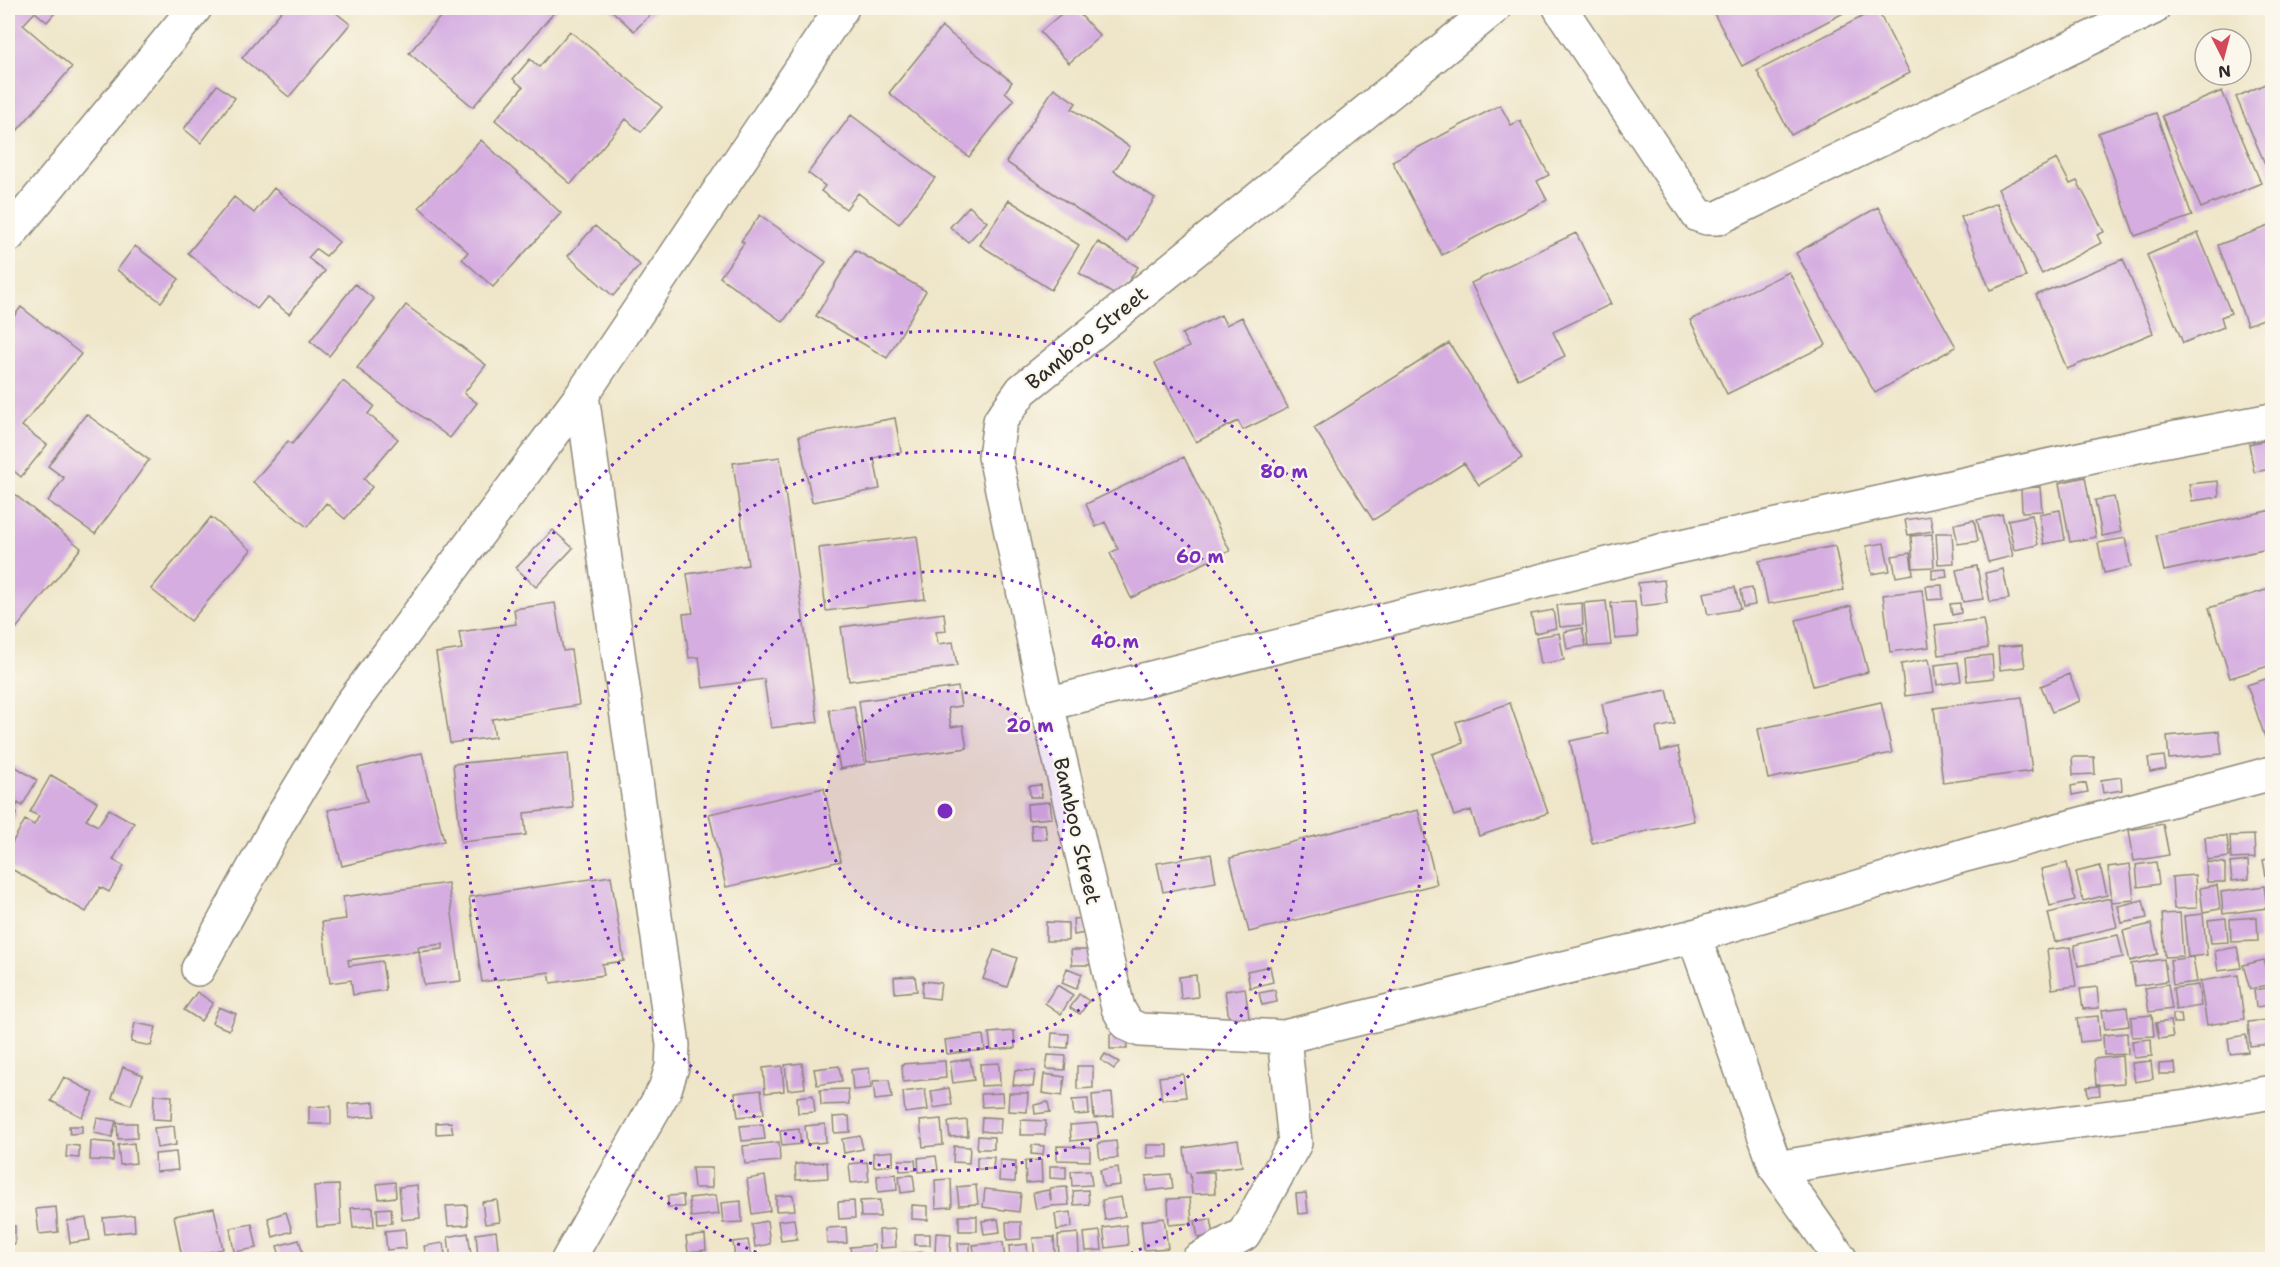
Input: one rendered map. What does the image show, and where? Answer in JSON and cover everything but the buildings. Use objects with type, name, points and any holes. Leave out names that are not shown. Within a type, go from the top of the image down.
[{"type":"street","points":[[8,236],[195,8]]},
{"type":"street","points":[[198,969],[280,820],[349,707],[582,395],[842,8]]},
{"type":"street","name":"Bamboo Street","points":[[1284,1037],[1140,1030],[1127,1024],[1118,1008],[1047,704],[995,456],[1000,421],[1022,390],[1494,8]]},
{"type":"street","points":[[1560,8],[1698,215],[1718,218],[2153,8]]},
{"type":"street","points":[[568,1260],[665,1089],[672,1066],[673,1045],[582,395]]},
{"type":"street","points":[[1047,704],[1668,549],[2161,441],[2272,420]]},
{"type":"street","points":[[1198,1260],[1244,1234],[1295,1143],[1284,1037],[1694,936],[1965,855],[2272,773]]},
{"type":"street","points":[[1694,936],[1776,1168],[1841,1260]]},
{"type":"street","points":[[1776,1168],[1987,1133],[2187,1107],[2272,1092]]}]
